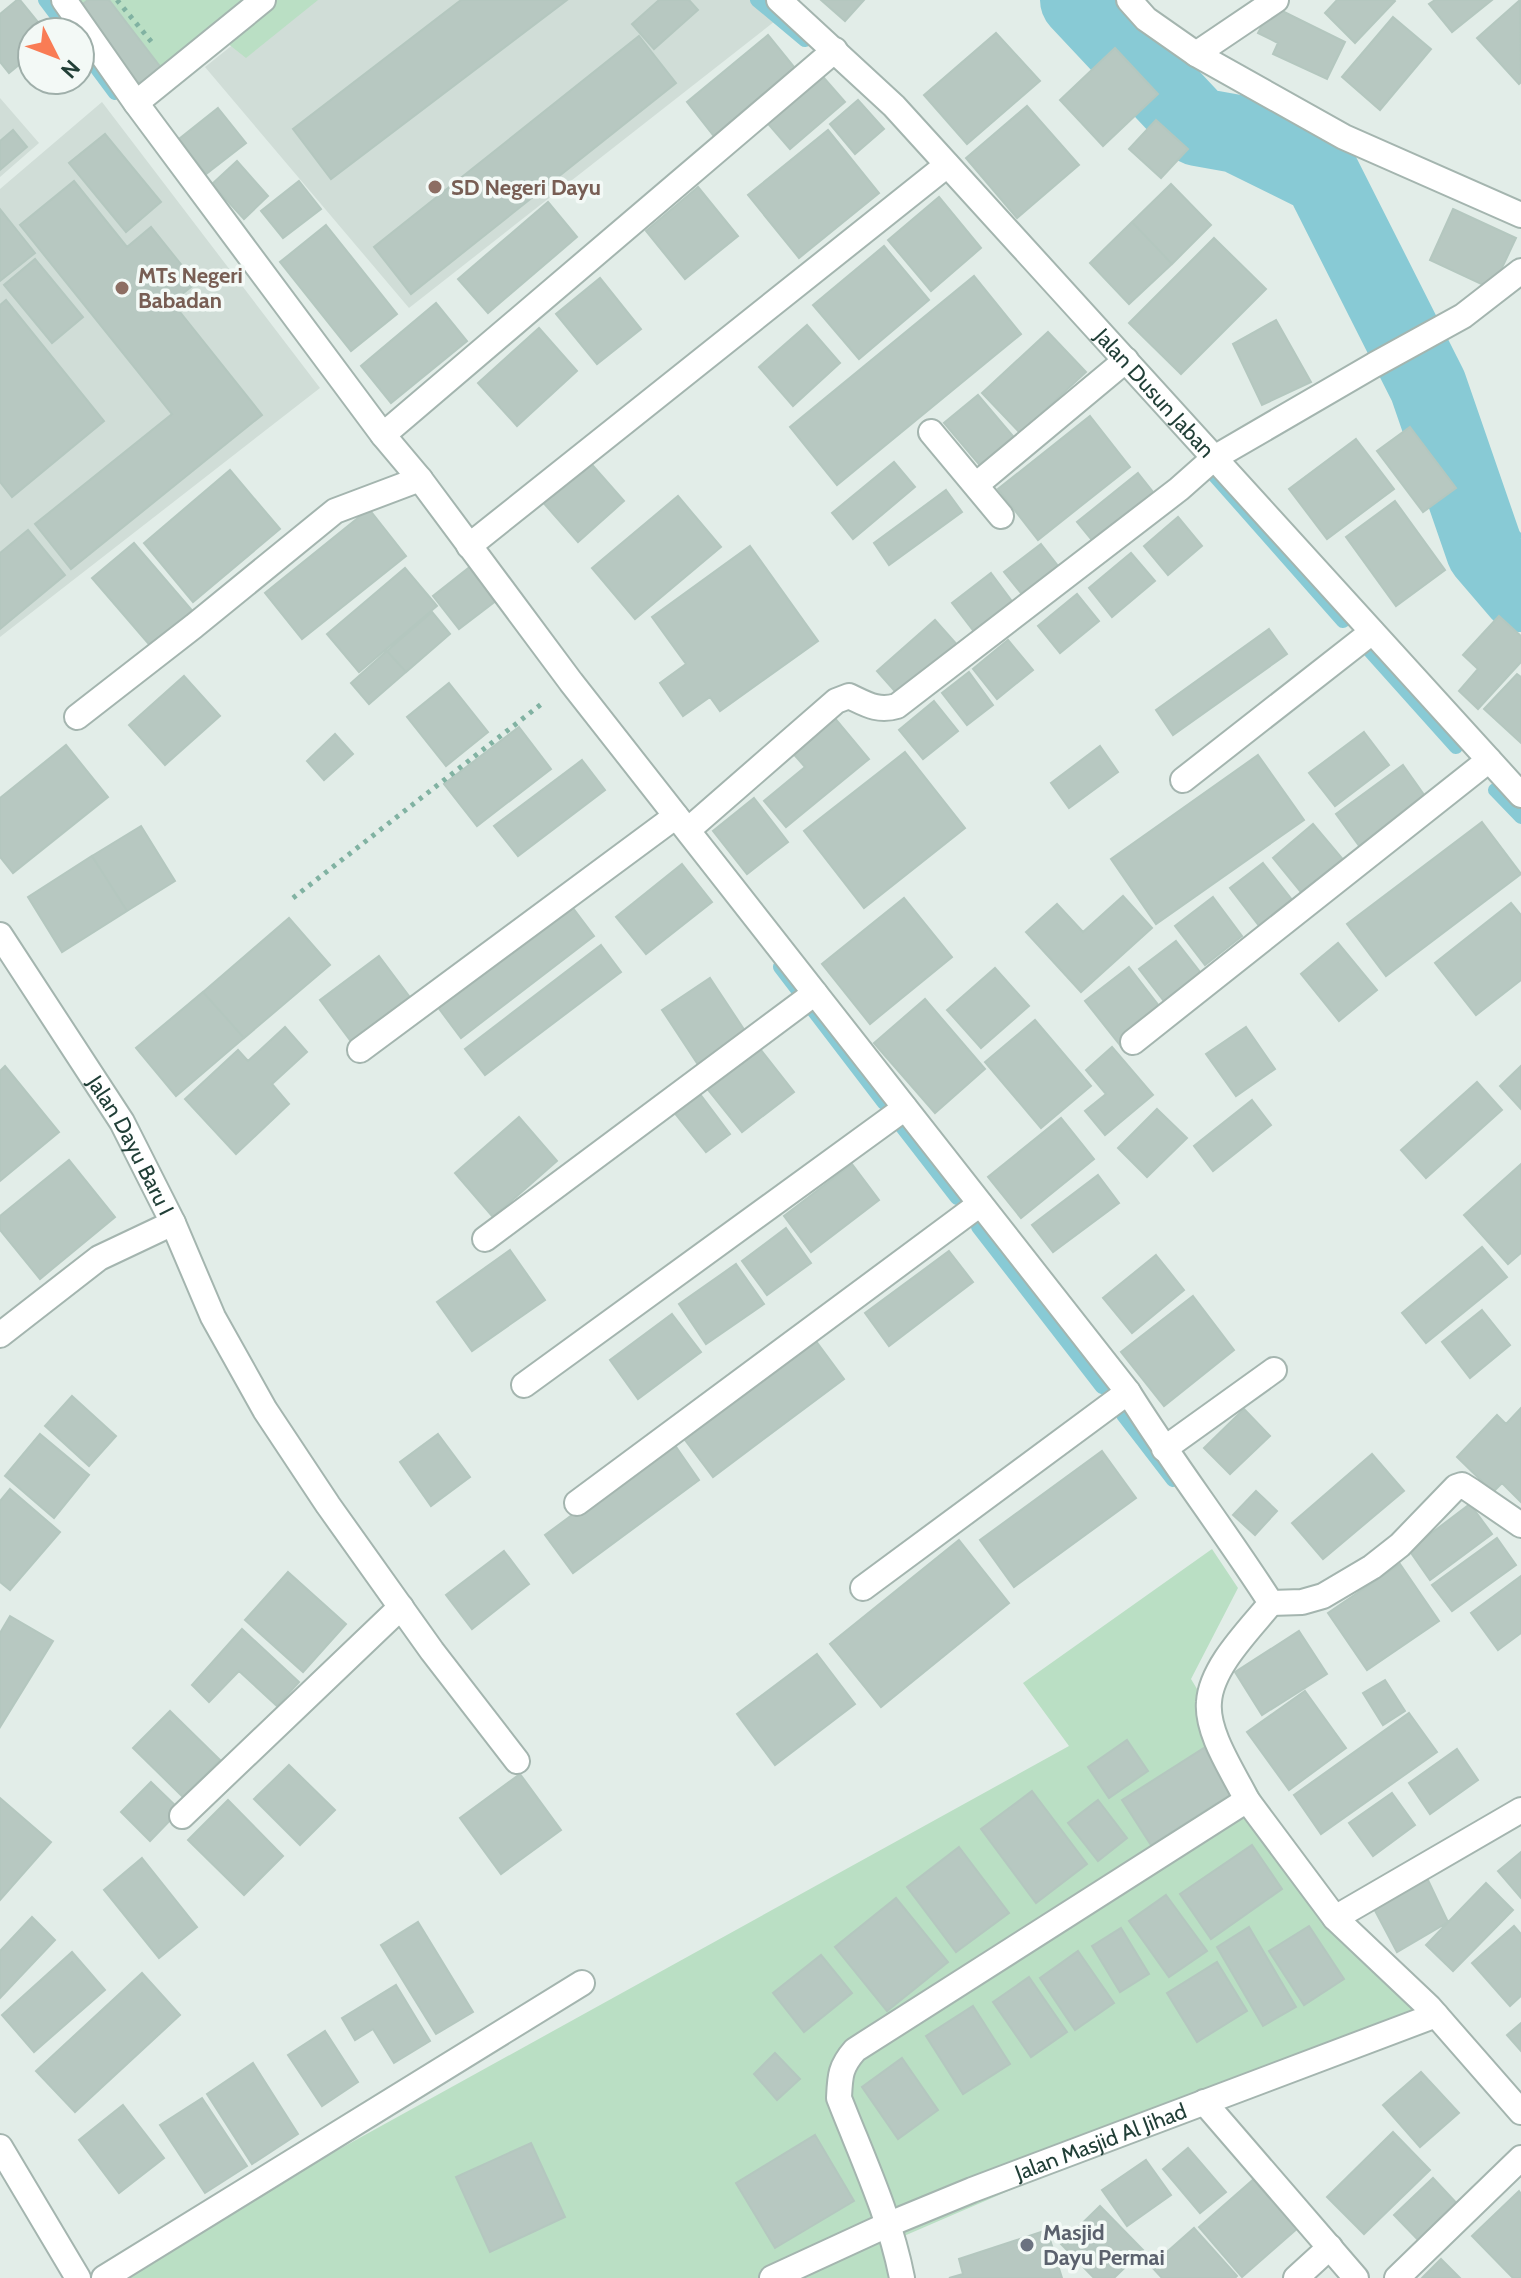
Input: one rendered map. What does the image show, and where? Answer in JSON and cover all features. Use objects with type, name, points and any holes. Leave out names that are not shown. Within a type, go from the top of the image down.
[{"type":"street","points":[[64,0],[136,103],[571,682],[1128,1392],[1271,1603]]},
{"type":"street","points":[[136,103],[263,0]]},
{"type":"street","name":"Jalan Dusun Jaban","points":[[779,0],[894,106],[940,170],[1118,366],[1213,460],[1521,795]]},
{"type":"street","points":[[1129,0],[1146,19],[1196,54],[1344,137],[1521,215]]},
{"type":"street","points":[[1196,54],[1276,0]]},
{"type":"street","points":[[383,435],[835,50]]},
{"type":"street","points":[[469,546],[940,170]]},
{"type":"street","points":[[360,1050],[682,823],[836,701],[849,696],[872,708],[897,706],[1213,460],[1463,316],[1521,271]]},
{"type":"street","points":[[976,485],[1118,366]]},
{"type":"street","points":[[931,432],[1001,516]]},
{"type":"street","points":[[77,717],[335,511],[420,479]]},
{"type":"street","points":[[1183,780],[1372,632]]},
{"type":"street","points":[[1133,1042],[1489,760]]},
{"type":"street","name":"Jalan Dayu Baru I","points":[[0,935],[122,1122],[173,1223],[99,1258],[0,1335]]},
{"type":"street","points":[[485,1239],[815,993]]},
{"type":"street","points":[[524,1385],[905,1108]]},
{"type":"street","points":[[577,1503],[980,1204]]},
{"type":"street","points":[[173,1223],[213,1317],[265,1410],[401,1607],[517,1761]]},
{"type":"street","points":[[1164,1449],[1274,1370]]},
{"type":"street","points":[[863,1588],[1128,1392]]},
{"type":"street","points":[[1521,1525],[1462,1485],[1456,1487],[1400,1545],[1363,1573],[1323,1596],[1302,1602],[1271,1603],[1216,1676],[1209,1702],[1212,1728],[1247,1800],[1335,1918],[1436,2015],[1521,2112]]},
{"type":"street","points":[[182,1816],[401,1607]]},
{"type":"street","points":[[902,2278],[898,2256],[839,2098],[843,2063],[855,2050],[1247,1800]]},
{"type":"street","points":[[1335,1918],[1521,1810]]},
{"type":"street","points":[[104,2278],[582,1983]]},
{"type":"street","name":"Jalan Masjid Al Jihad","points":[[772,2278],[887,2225],[1436,2015]]},
{"type":"street","points":[[1204,2102],[1356,2278]]},
{"type":"street","points":[[0,2147],[78,2278]]},
{"type":"street","points":[[1397,2278],[1521,2158]]},
{"type":"street","points":[[1296,2278],[1330,2247]]},
{"type":"path","points":[[293,898],[571,682]]},
{"type":"shaded area","name":"SD Negeri Dayu","points":[[289,0],[751,0],[775,21],[409,308],[205,67]]},
{"type":"shaded area","points":[[0,98],[39,143],[0,177]]},
{"type":"shaded area","name":"MTs Negeri Babadan","points":[[102,102],[320,388],[0,637],[0,189]]},
{"type":"green space","points":[[69,0],[258,0],[135,99],[96,40],[96,16],[80,16]]},
{"type":"green space","points":[[270,0],[318,0],[246,58],[222,39]]},
{"type":"green space","points":[[1212,1549],[1238,1588],[1191,1679],[1335,1918],[1425,2011],[890,2242],[895,2278],[106,2278],[1069,1746],[1023,1683]]},
{"type":"building","points":[[20,0],[33,16],[16,16],[16,67],[9,73],[0,62],[0,14]]},
{"type":"building","points":[[88,0],[109,0],[162,69],[140,85],[96,29],[96,16],[86,16],[79,7]]},
{"type":"building","points":[[461,0],[567,0],[331,179],[293,129]]},
{"type":"building","points":[[659,0],[689,0],[698,10],[654,49],[632,24]]},
{"type":"building","points":[[821,0],[864,0],[845,21]]},
{"type":"building","points":[[1337,0],[1395,1],[1355,43],[1325,13]]},
{"type":"building","points":[[1435,0],[1492,0],[1452,32],[1429,4]]},
{"type":"building","points":[[1520,0],[1521,82],[1519,84],[1477,38]]},
{"type":"building","points":[[1272,6],[1345,42],[1327,79],[1273,54],[1278,43],[1258,33]]},
{"type":"building","points":[[1393,17],[1431,49],[1380,110],[1342,77]]},
{"type":"building","points":[[996,33],[1040,81],[967,144],[924,95]]},
{"type":"building","points":[[768,35],[799,73],[717,140],[687,102]]},
{"type":"building","points":[[639,36],[676,83],[411,294],[374,247]]},
{"type":"building","points":[[1115,48],[1158,94],[1103,146],[1060,100]]},
{"type":"building","points":[[817,70],[845,102],[790,149],[763,118]]},
{"type":"building","points":[[858,100],[884,129],[855,154],[830,124]]},
{"type":"building","points":[[1027,106],[1079,165],[1017,218],[966,158]]},
{"type":"building","points":[[218,108],[246,143],[206,174],[179,139]]},
{"type":"building","points":[[1156,120],[1188,149],[1161,178],[1129,149]]},
{"type":"building","points":[[13,130],[27,147],[0,170],[0,141]]},
{"type":"building","points":[[828,130],[879,193],[799,258],[748,195]]},
{"type":"building","points":[[105,134],[161,202],[126,232],[69,163]]},
{"type":"building","points":[[237,161],[268,196],[244,219],[212,184]]},
{"type":"building","points":[[74,181],[127,247],[151,227],[196,283],[172,302],[262,415],[71,569],[35,524],[172,414],[20,225]]},
{"type":"building","points":[[299,181],[321,209],[283,238],[261,211]]},
{"type":"building","points":[[1171,184],[1211,225],[1172,264],[1132,222]]},
{"type":"building","points":[[698,187],[738,236],[685,279],[646,231]]},
{"type":"building","points":[[939,197],[981,248],[931,291],[888,240]]},
{"type":"building","points":[[548,202],[577,237],[488,313],[458,279]]},
{"type":"building","points":[[0,209],[35,253],[0,281]]},
{"type":"building","points":[[1453,209],[1516,238],[1492,289],[1430,260]]},
{"type":"building","points":[[1132,222],[1172,264],[1129,304],[1090,263]]},
{"type":"building","points":[[326,225],[397,314],[351,351],[280,262]]},
{"type":"building","points":[[1214,238],[1266,289],[1181,374],[1129,323]]},
{"type":"building","points":[[884,246],[929,300],[859,359],[813,305]]},
{"type":"building","points":[[35,259],[83,317],[52,343],[4,285]]},
{"type":"building","points":[[974,276],[1021,334],[837,485],[790,427]]},
{"type":"building","points":[[600,278],[641,329],[597,364],[556,314]]},
{"type":"building","points":[[6,300],[104,421],[12,497],[0,482],[0,305]]},
{"type":"building","points":[[436,303],[467,341],[391,403],[361,366]]},
{"type":"building","points":[[1276,320],[1311,382],[1262,405],[1233,344]]},
{"type":"building","points":[[807,325],[840,363],[793,406],[759,367]]},
{"type":"building","points":[[539,328],[577,371],[517,426],[478,383]]},
{"type":"building","points":[[1048,332],[1086,372],[1020,433],[982,393]]},
{"type":"building","points":[[978,395],[1018,442],[984,470],[944,423]]},
{"type":"building","points":[[1090,416],[1130,467],[1038,540],[998,489]]},
{"type":"building","points":[[1410,427],[1456,488],[1423,512],[1377,451]]},
{"type":"building","points":[[1356,439],[1394,489],[1327,539],[1289,489]]},
{"type":"building","points":[[587,459],[624,501],[578,542],[541,500]]},
{"type":"building","points":[[894,462],[915,487],[853,539],[832,513]]},
{"type":"building","points":[[230,470],[280,529],[193,602],[144,543]]},
{"type":"building","points":[[1138,473],[1157,497],[1096,545],[1077,522]]},
{"type":"building","points":[[946,490],[962,512],[889,565],[874,543]]},
{"type":"building","points":[[678,496],[721,547],[635,619],[592,568]]},
{"type":"building","points":[[1395,501],[1445,570],[1396,606],[1346,537]]},
{"type":"building","points":[[369,509],[406,556],[302,639],[265,593]]},
{"type":"building","points":[[1178,517],[1202,546],[1168,575],[1144,546]]},
{"type":"building","points":[[28,530],[65,575],[0,629],[0,553]]},
{"type":"building","points":[[134,543],[195,614],[154,650],[92,578]]},
{"type":"building","points":[[1041,544],[1062,571],[1025,598],[1004,572]]},
{"type":"building","points":[[750,546],[818,641],[720,711],[710,697],[683,716],[660,683],[686,664],[652,617]]},
{"type":"building","points":[[1131,553],[1155,581],[1112,617],[1089,588]]},
{"type":"building","points":[[471,566],[497,600],[459,629],[433,596]]},
{"type":"building","points":[[405,568],[437,606],[359,672],[327,634]]},
{"type":"building","points":[[991,573],[1017,608],[979,638],[952,603]]},
{"type":"building","points":[[1077,594],[1099,621],[1060,653],[1038,626]]},
{"type":"building","points":[[432,612],[450,634],[406,672],[387,651]]},
{"type":"building","points":[[1499,616],[1521,636],[1521,662],[1478,709],[1459,691],[1478,669],[1463,655]]},
{"type":"building","points":[[935,620],[959,647],[901,698],[877,671]]},
{"type":"building","points":[[1269,629],[1287,654],[1173,735],[1156,710]]},
{"type":"building","points":[[1008,640],[1033,670],[997,699],[973,669]]},
{"type":"building","points":[[387,651],[406,672],[369,704],[351,683]]},
{"type":"building","points":[[969,672],[993,705],[967,725],[942,693]]},
{"type":"building","points":[[1517,674],[1521,677],[1521,743],[1484,709]]},
{"type":"building","points":[[184,676],[220,716],[165,765],[129,725]]},
{"type":"building","points":[[449,683],[488,732],[446,766],[407,717]]},
{"type":"building","points":[[934,701],[958,731],[923,759],[899,730]]},
{"type":"building","points":[[833,716],[869,759],[786,827],[764,801],[805,767],[791,751]]},
{"type":"building","points":[[519,727],[551,769],[477,826],[444,784]]},
{"type":"building","points":[[1364,732],[1389,765],[1335,806],[1309,773]]},
{"type":"building","points":[[335,734],[353,754],[324,780],[307,761]]},
{"type":"building","points":[[66,745],[108,797],[13,873],[0,857],[0,798]]},
{"type":"building","points":[[1100,746],[1118,772],[1069,808],[1051,783]]},
{"type":"building","points":[[905,752],[965,828],[864,908],[804,831]]},
{"type":"building","points":[[1258,755],[1304,820],[1156,924],[1111,859]]},
{"type":"building","points":[[582,760],[605,790],[518,856],[494,826]]},
{"type":"building","points":[[1403,765],[1427,799],[1360,847],[1336,814]]},
{"type":"building","points":[[754,798],[788,842],[747,874],[713,831]]},
{"type":"building","points":[[1482,822],[1521,874],[1386,976],[1347,924]]},
{"type":"building","points":[[1313,824],[1345,862],[1305,897],[1273,858]]},
{"type":"building","points":[[141,826],[175,881],[127,911],[92,856]]},
{"type":"building","points":[[92,856],[127,911],[62,952],[28,897]]},
{"type":"building","points":[[1263,863],[1293,901],[1260,927],[1230,888]]},
{"type":"building","points":[[682,864],[712,902],[646,954],[616,917]]},
{"type":"building","points":[[1123,896],[1152,928],[1081,992],[1026,932],[1057,904],[1083,932]]},
{"type":"building","points":[[1213,897],[1242,936],[1205,965],[1175,926]]},
{"type":"building","points":[[904,898],[952,957],[870,1024],[822,964]]},
{"type":"building","points":[[1511,903],[1521,915],[1521,980],[1476,1015],[1435,963]]},
{"type":"building","points":[[570,904],[594,936],[461,1038],[437,1006]]},
{"type":"building","points":[[289,918],[330,965],[244,1038],[203,992]]},
{"type":"building","points":[[1176,941],[1204,977],[1167,1005],[1139,969]]},
{"type":"building","points":[[1338,943],[1377,990],[1339,1021],[1301,974]]},
{"type":"building","points":[[601,945],[621,972],[485,1075],[465,1049]]},
{"type":"building","points":[[379,956],[412,1000],[353,1044],[320,1000]]},
{"type":"building","points":[[1129,967],[1163,1011],[1120,1045],[1085,1001]]},
{"type":"building","points":[[995,968],[1029,1006],[981,1048],[947,1010]]},
{"type":"building","points":[[710,978],[747,1034],[699,1066],[662,1010]]},
{"type":"building","points":[[203,992],[244,1038],[176,1096],[136,1048]]},
{"type":"building","points":[[925,999],[985,1069],[935,1113],[874,1043]]},
{"type":"building","points":[[1035,1020],[1091,1086],[1041,1128],[985,1062]]},
{"type":"building","points":[[285,1027],[307,1052],[272,1084],[289,1104],[236,1154],[185,1099],[238,1050],[248,1061]]},
{"type":"building","points":[[1246,1027],[1275,1069],[1236,1096],[1206,1054]]},
{"type":"building","points":[[757,1045],[794,1092],[742,1132],[705,1086]]},
{"type":"building","points":[[1112,1047],[1153,1095],[1105,1135],[1085,1111],[1106,1094],[1086,1070]]},
{"type":"building","points":[[5,1066],[59,1132],[0,1181],[0,1071]]},
{"type":"building","points":[[1521,1066],[1521,1109],[1500,1086]]},
{"type":"building","points":[[1477,1082],[1502,1110],[1426,1178],[1401,1150]]},
{"type":"building","points":[[694,1086],[730,1134],[706,1152],[669,1106]]},
{"type":"building","points":[[1252,1100],[1271,1125],[1213,1171],[1194,1146]]},
{"type":"building","points":[[1157,1109],[1187,1138],[1147,1177],[1118,1148]]},
{"type":"building","points":[[519,1117],[557,1161],[493,1217],[455,1173]]},
{"type":"building","points":[[1061,1118],[1094,1159],[1021,1218],[988,1177]]},
{"type":"building","points":[[69,1160],[115,1217],[40,1279],[0,1230],[0,1216]]},
{"type":"building","points":[[852,1164],[879,1200],[811,1252],[784,1216]]},
{"type":"building","points":[[1521,1164],[1521,1253],[1508,1264],[1464,1215]]},
{"type":"building","points":[[1098,1175],[1119,1203],[1053,1252],[1032,1225]]},
{"type":"building","points":[[786,1228],[811,1263],[767,1295],[742,1261]]},
{"type":"building","points":[[1482,1247],[1507,1277],[1426,1343],[1402,1313]]},
{"type":"building","points":[[510,1250],[545,1300],[472,1351],[437,1302]]},
{"type":"building","points":[[949,1251],[973,1282],[889,1346],[865,1313]]},
{"type":"building","points":[[1156,1255],[1184,1290],[1132,1333],[1103,1298]]},
{"type":"building","points":[[736,1264],[764,1304],[706,1344],[679,1304]]},
{"type":"building","points":[[1193,1296],[1234,1350],[1164,1406],[1121,1352]]},
{"type":"building","points":[[1482,1310],[1510,1345],[1470,1378],[1442,1342]]},
{"type":"building","points":[[672,1314],[701,1352],[638,1399],[610,1360]]},
{"type":"building","points":[[813,1337],[844,1379],[713,1477],[682,1436]]},
{"type":"building","points":[[72,1396],[116,1436],[89,1466],[45,1426]]},
{"type":"building","points":[[1521,1408],[1521,1502],[1502,1483],[1493,1492],[1457,1457],[1497,1415],[1506,1424]]},
{"type":"building","points":[[1244,1409],[1270,1436],[1230,1474],[1204,1448]]},
{"type":"building","points":[[40,1434],[89,1475],[54,1518],[5,1476]]},
{"type":"building","points":[[438,1434],[470,1477],[431,1506],[400,1462]]},
{"type":"building","points":[[672,1441],[699,1480],[573,1573],[545,1535]]},
{"type":"building","points":[[1102,1451],[1136,1498],[1014,1587],[980,1540]]},
{"type":"building","points":[[1372,1454],[1404,1491],[1323,1559],[1292,1523]]},
{"type":"building","points":[[10,1489],[60,1532],[10,1590],[0,1582],[0,1501]]},
{"type":"building","points":[[1256,1491],[1277,1511],[1255,1535],[1233,1515]]},
{"type":"building","points":[[1470,1504],[1492,1534],[1430,1580],[1409,1550]]},
{"type":"building","points":[[1497,1538],[1516,1565],[1452,1611],[1432,1585]]},
{"type":"building","points":[[959,1540],[1009,1603],[881,1707],[830,1644]]},
{"type":"building","points":[[504,1551],[529,1584],[472,1629],[446,1595]]},
{"type":"building","points":[[1400,1564],[1439,1621],[1367,1670],[1328,1613]]},
{"type":"building","points":[[288,1572],[346,1624],[303,1672],[245,1620]]},
{"type":"building","points":[[1521,1576],[1521,1633],[1498,1650],[1471,1613]]},
{"type":"building","points":[[10,1616],[53,1641],[0,1727],[0,1633]]},
{"type":"building","points":[[242,1629],[299,1682],[277,1706],[239,1671],[209,1702],[192,1685]]},
{"type":"building","points":[[1299,1631],[1327,1674],[1262,1715],[1235,1672]]},
{"type":"building","points":[[817,1654],[855,1704],[775,1765],[737,1714]]},
{"type":"building","points":[[1385,1680],[1405,1711],[1383,1725],[1363,1693]]},
{"type":"building","points":[[1305,1691],[1346,1748],[1289,1790],[1247,1732]]},
{"type":"building","points":[[170,1711],[220,1760],[183,1797],[133,1748]]},
{"type":"building","points":[[1409,1713],[1437,1752],[1321,1834],[1294,1795]]},
{"type":"building","points":[[1127,1740],[1148,1771],[1109,1798],[1088,1767]]},
{"type":"building","points":[[1204,1748],[1233,1793],[1151,1845],[1122,1800]]},
{"type":"building","points":[[1457,1749],[1478,1780],[1430,1814],[1409,1783]]},
{"type":"building","points":[[289,1765],[335,1810],[300,1845],[254,1799]]},
{"type":"building","points":[[520,1774],[561,1830],[501,1874],[460,1818]]},
{"type":"building","points":[[151,1782],[180,1810],[150,1841],[121,1812]]},
{"type":"building","points":[[1032,1791],[1087,1864],[1036,1903],[981,1829]]},
{"type":"building","points":[[1392,1793],[1415,1825],[1373,1856],[1349,1823]]},
{"type":"building","points":[[0,1798],[51,1842],[0,1900]]},
{"type":"building","points":[[228,1800],[283,1856],[244,1895],[188,1840]]},
{"type":"building","points":[[1098,1800],[1127,1838],[1098,1861],[1068,1823]]},
{"type":"building","points":[[1252,1845],[1282,1889],[1211,1939],[1180,1894]]},
{"type":"building","points":[[959,1847],[1009,1913],[956,1952],[907,1887]]},
{"type":"building","points":[[1521,1852],[1521,1898],[1498,1871]]},
{"type":"building","points":[[142,1858],[197,1927],[159,1958],[104,1890]]},
{"type":"building","points":[[1426,1876],[1448,1922],[1397,1952],[1373,1907]]},
{"type":"building","points":[[1486,1883],[1513,1910],[1453,1971],[1426,1945]]},
{"type":"building","points":[[1166,1895],[1207,1951],[1169,1977],[1129,1921]]},
{"type":"building","points":[[896,1898],[948,1962],[887,2011],[835,1947]]},
{"type":"building","points":[[32,1917],[55,1940],[0,1998],[0,1951]]},
{"type":"building","points":[[418,1922],[473,2012],[436,2034],[381,1945]]},
{"type":"building","points":[[1309,1926],[1344,1979],[1304,2005],[1269,1951]]},
{"type":"building","points":[[1514,1926],[1521,1934],[1521,1996],[1510,2006],[1472,1963]]},
{"type":"building","points":[[1249,1927],[1296,2007],[1263,2026],[1217,1947]]},
{"type":"building","points":[[1121,1928],[1149,1974],[1120,1992],[1092,1946]]},
{"type":"building","points":[[1078,1951],[1114,2003],[1075,2030],[1040,1978]]},
{"type":"building","points":[[72,1952],[105,1990],[34,2052],[2,2015]]},
{"type":"building","points":[[821,1955],[852,1993],[804,2032],[773,1993]]},
{"type":"building","points":[[1217,1962],[1247,2011],[1197,2042],[1167,1993]]},
{"type":"building","points":[[142,1973],[180,2015],[75,2112],[36,2071]]},
{"type":"building","points":[[1029,1977],[1067,2032],[1031,2057],[993,2002]]},
{"type":"building","points":[[396,1985],[430,2041],[394,2063],[373,2029],[355,2040],[342,2018]]},
{"type":"building","points":[[973,2006],[1010,2064],[963,2094],[926,2036]]},
{"type":"building","points":[[1521,2023],[1521,2051],[1507,2035]]},
{"type":"building","points":[[325,2031],[358,2082],[322,2106],[288,2055]]},
{"type":"building","points":[[775,2053],[800,2079],[777,2100],[754,2074]]},
{"type":"building","points":[[902,2058],[938,2110],[898,2139],[862,2087]]},
{"type":"building","points":[[253,2063],[298,2134],[252,2164],[207,2094]]},
{"type":"building","points":[[1421,2072],[1459,2113],[1420,2147],[1383,2105]]},
{"type":"building","points":[[202,2098],[247,2166],[205,2193],[160,2125]]},
{"type":"building","points":[[123,2105],[164,2158],[119,2193],[79,2140]]},
{"type":"building","points":[[1393,2132],[1430,2170],[1364,2234],[1327,2197]]},
{"type":"building","points":[[815,2135],[854,2201],[775,2248],[736,2183]]},
{"type":"building","points":[[531,2143],[565,2217],[490,2252],[456,2177]]},
{"type":"building","points":[[1188,2148],[1226,2192],[1200,2213],[1163,2169]]},
{"type":"building","points":[[1146,2160],[1171,2195],[1127,2226],[1102,2190]]},
{"type":"building","points":[[1255,2178],[1298,2228],[1242,2277],[1199,2227]]},
{"type":"building","points":[[1433,2178],[1462,2209],[1424,2246],[1394,2215]]},
{"type":"building","points":[[1519,2191],[1521,2278],[1513,2278],[1472,2236]]},
{"type":"building","points":[[1100,2206],[1143,2250],[1114,2278],[1094,2278],[1061,2244]]},
{"type":"building","points":[[1194,2228],[1237,2276],[1235,2278],[1162,2278],[1151,2266]]},
{"type":"building","name":"Masjid Dayu Permai","points":[[1047,2230],[1062,2278],[949,2278],[963,2274],[959,2259]]},
{"type":"building","points":[[1441,2259],[1460,2278],[1422,2278]]},
{"type":"waterway","points":[[45,0],[57,16]]},
{"type":"waterway","points":[[757,0],[805,40]]},
{"type":"waterway","points":[[1079,0],[1198,127],[1237,134],[1322,176],[1428,386],[1485,551],[1521,593]]},
{"type":"waterway","points":[[96,67],[115,93]]},
{"type":"waterway","points":[[1214,475],[1343,621]]},
{"type":"waterway","points":[[1370,651],[1456,747]]},
{"type":"waterway","points":[[1495,790],[1521,817]]},
{"type":"waterway","points":[[780,967],[884,1103]]},
{"type":"waterway","points":[[902,1127],[957,1198]]},
{"type":"waterway","points":[[978,1227],[1102,1387]]},
{"type":"waterway","points":[[1123,1415],[1173,1480]]},
{"type":"place","name":"SD Negeri Dayu","points":[[435,187]]},
{"type":"place","name":"MTs Negeri Babadan","points":[[122,288]]},
{"type":"place","name":"Masjid Dayu Permai","points":[[1027,2245]]}]
